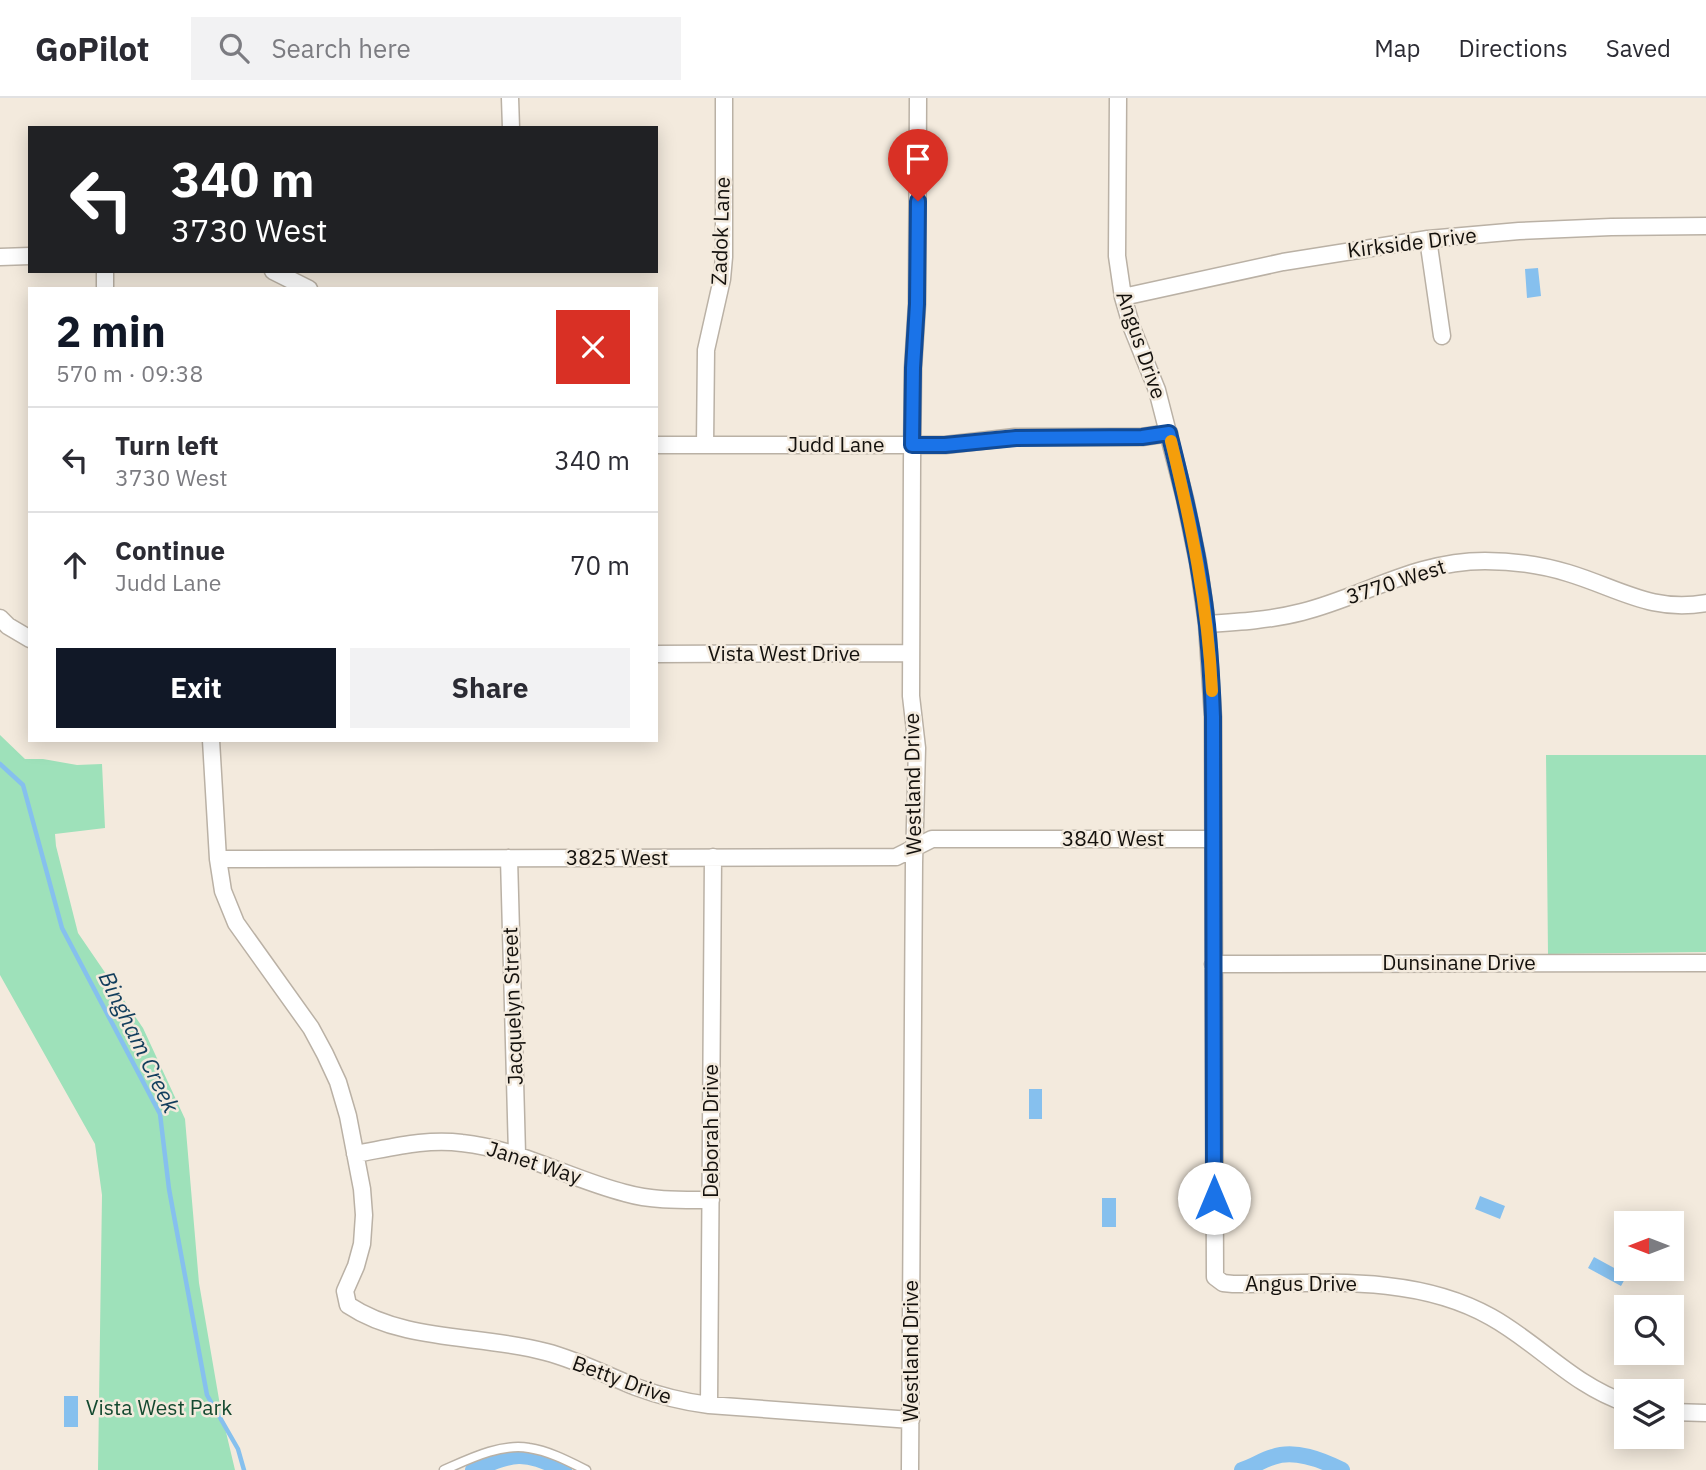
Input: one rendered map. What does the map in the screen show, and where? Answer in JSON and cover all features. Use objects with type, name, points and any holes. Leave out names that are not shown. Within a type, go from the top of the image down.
[{"type":"street","points":[[510,98],[511,126]]},
{"type":"street","name":"Zadok Lane","points":[[705,445],[706,350],[722,279],[724,257],[724,98]]},
{"type":"street","name":"Westland Drive","points":[[910,1470],[917,748],[911,696],[912,445],[917,304],[918,98]]},
{"type":"street","name":"Angus Drive","points":[[1118,98],[1117,256],[1123,297],[1132,328],[1157,390],[1169,433],[1193,537],[1207,625],[1213,717],[1215,1277],[1223,1283],[1233,1284],[1374,1284],[1431,1293],[1488,1315],[1515,1331],[1560,1367],[1614,1399]]},
{"type":"street","name":"Kirkside Drive","points":[[1123,297],[1283,262],[1428,239],[1611,226],[1706,226]]},
{"type":"street","points":[[1428,239],[1442,336]]},
{"type":"street","points":[[0,257],[28,256]]},
{"type":"street","points":[[277,273],[305,287]]},
{"type":"street","name":"Judd Lane","points":[[658,445],[945,445],[1016,438],[1142,437],[1169,433]]},
{"type":"street","name":"3770 West","points":[[1207,625],[1303,612],[1423,569],[1484,561],[1543,567],[1568,573],[1650,603],[1675,606],[1706,603]]},
{"type":"street","points":[[0,618],[28,638]]},
{"type":"street","name":"Vista West Drive","points":[[658,654],[911,653]]},
{"type":"street","points":[[211,742],[218,859],[223,891],[236,923],[311,1028],[325,1054],[348,1116],[355,1154]]},
{"type":"street","name":"3840 West","points":[[1012,838],[1213,839]]},
{"type":"street","name":"3825 West","points":[[218,859],[896,856],[932,839],[1012,838]]},
{"type":"street","name":"Deborah Drive","points":[[709,1405],[713,857]]},
{"type":"street","name":"Jacquelyn Street","points":[[509,858],[517,1154]]},
{"type":"street","name":"Dunsinane Drive","points":[[1213,964],[1706,963]]},
{"type":"street","name":"Janet Way","points":[[355,1154],[430,1142],[458,1142],[517,1154],[627,1194],[655,1199],[711,1200]]},
{"type":"street","name":"Betty Drive","points":[[355,1154],[364,1215],[362,1244],[345,1291],[346,1298],[348,1305],[379,1322],[548,1352],[668,1398],[709,1405],[911,1420]]},
{"type":"street","points":[[1684,1412],[1706,1413]]},
{"type":"lane","points":[[444,1470],[499,1449],[528,1447],[558,1456],[586,1470]]},
{"type":"green space","name":"Vista West Park","points":[[0,735],[25,759],[77,765],[102,764],[105,828],[55,834],[56,846],[78,933],[143,1028],[185,1119],[199,1283],[221,1411],[235,1470],[98,1470],[102,1195],[95,1144],[0,975]]},
{"type":"green space","points":[[1546,755],[1706,755],[1706,952],[1548,954]]},
{"type":"water","points":[[1538,268],[1541,296],[1527,298],[1525,269]]},
{"type":"water","points":[[1029,1089],[1042,1089],[1042,1119],[1029,1119]]},
{"type":"water","points":[[1480,1196],[1505,1206],[1500,1219],[1475,1209]]},
{"type":"water","points":[[1102,1198],[1116,1198],[1116,1227],[1102,1227]]},
{"type":"water","points":[[1594,1257],[1614,1268],[1614,1281],[1624,1281],[1621,1286],[1588,1268]]},
{"type":"water","points":[[64,1396],[78,1396],[78,1427],[64,1427]]},
{"type":"waterway","name":"Bingham Creek","points":[[0,764],[23,785],[62,928],[160,1114],[169,1189],[207,1395],[238,1449],[244,1470]]},
{"type":"waterway","points":[[1242,1470],[1269,1458],[1290,1454],[1317,1459],[1342,1470]]},
{"type":"waterway","points":[[473,1470],[518,1456],[538,1459],[564,1470]]},
{"type":"slow traffic","points":[[1171,441],[1198,562],[1207,625],[1212,691]]},
{"type":"route","points":[[918,201],[912,445],[945,445],[1003,438],[1142,437],[1169,433],[1198,562],[1211,671],[1214,1198]]}]
